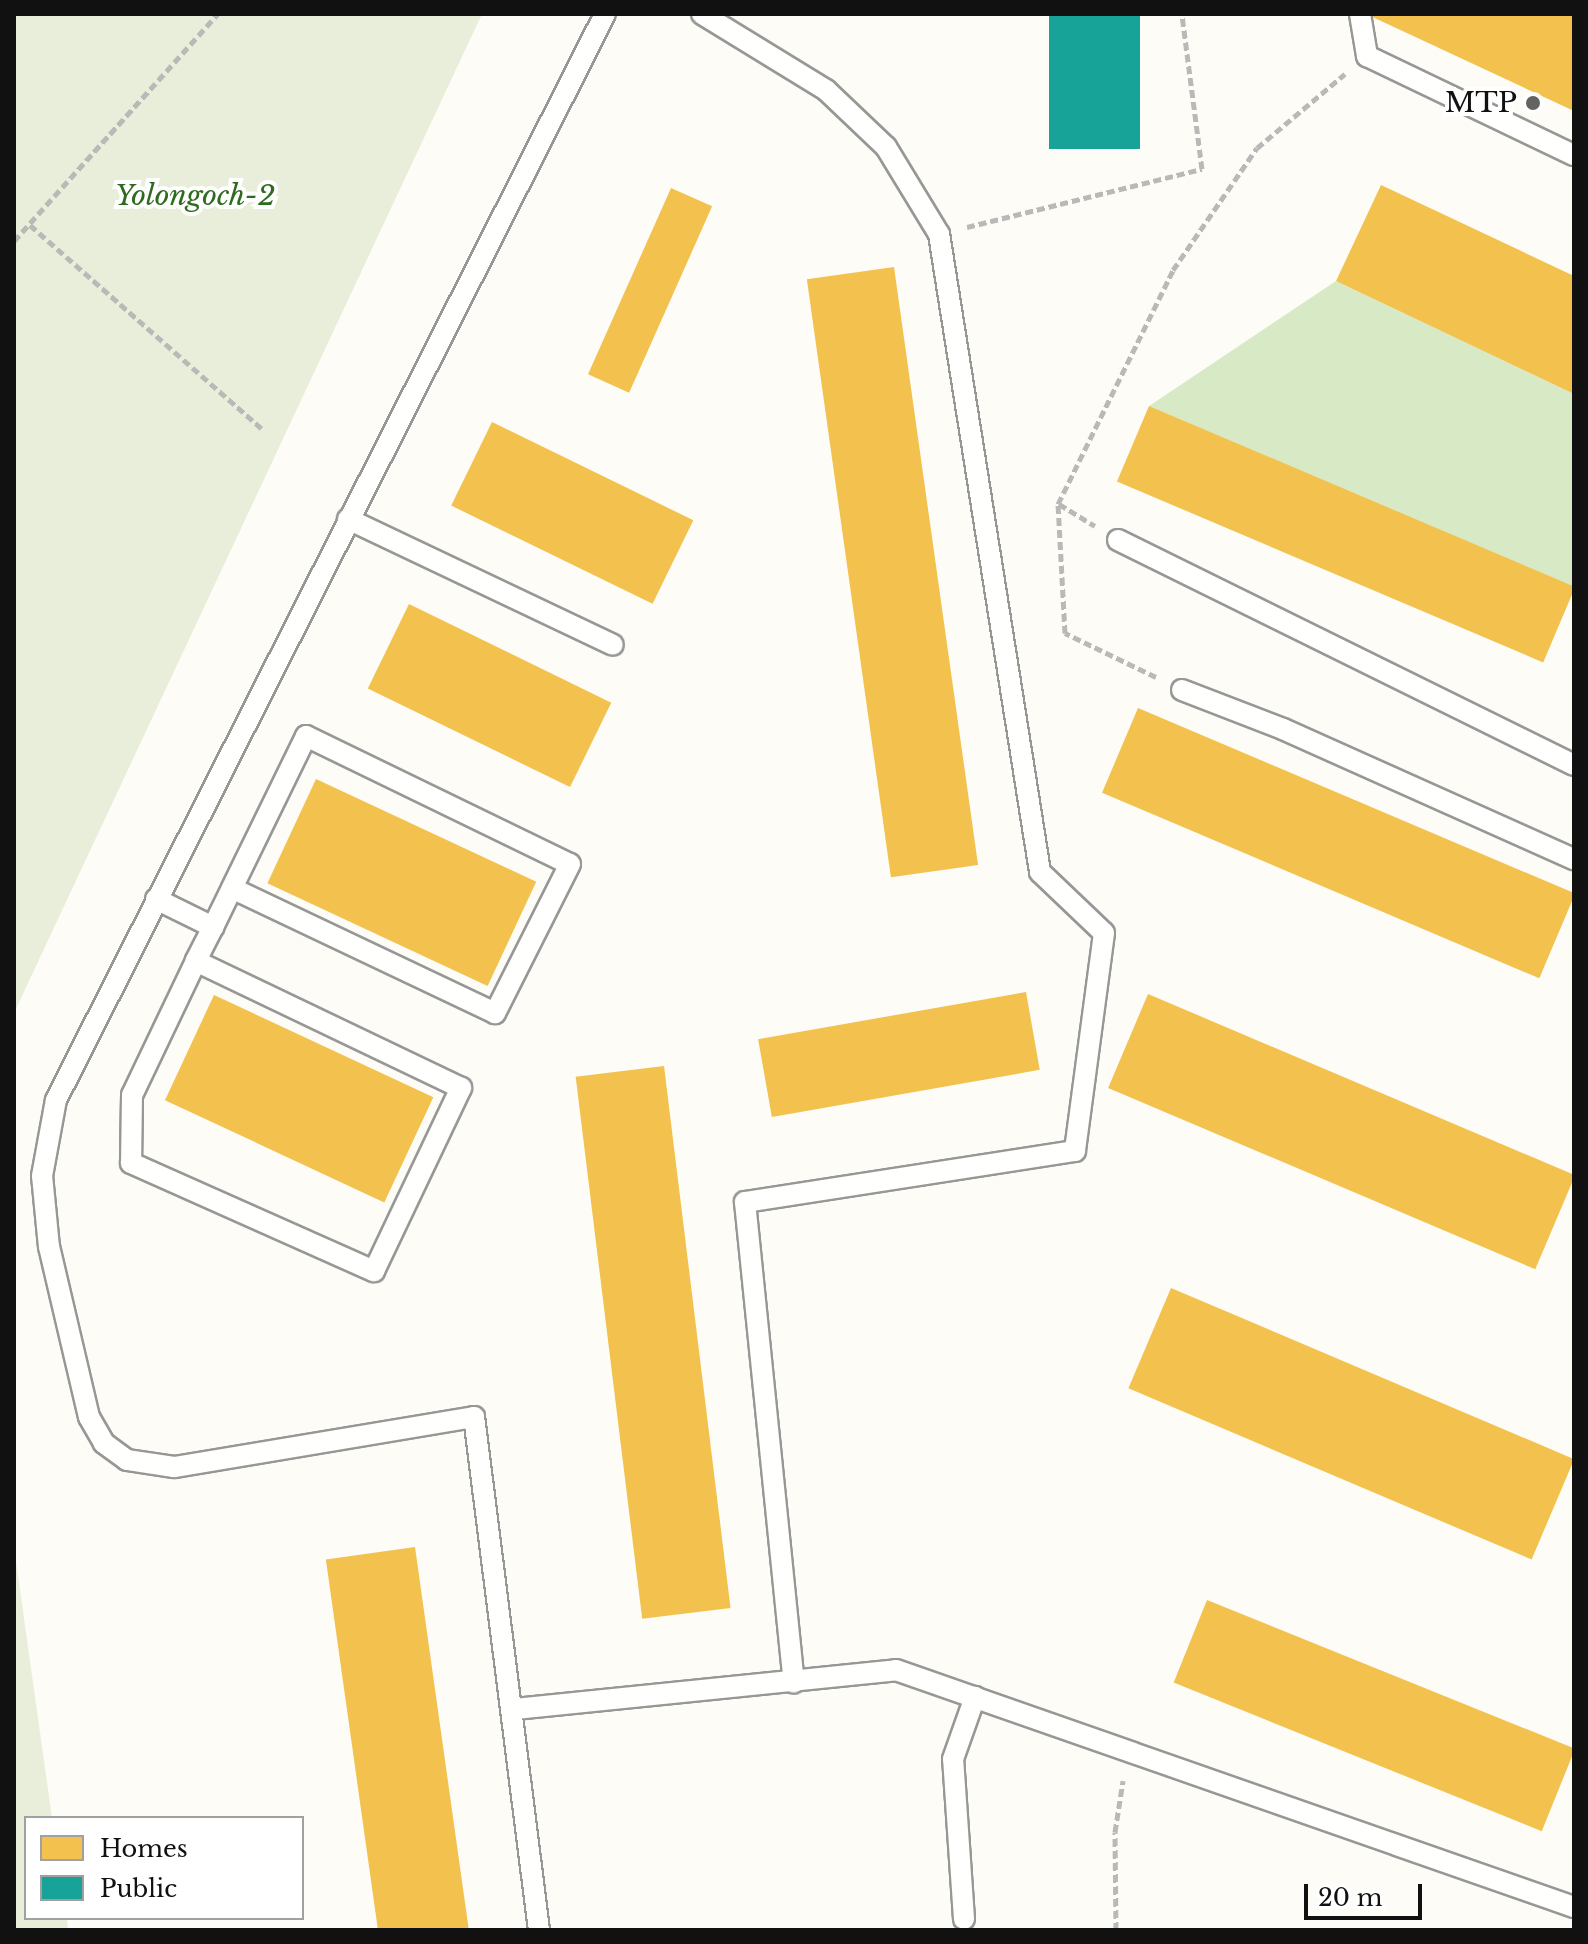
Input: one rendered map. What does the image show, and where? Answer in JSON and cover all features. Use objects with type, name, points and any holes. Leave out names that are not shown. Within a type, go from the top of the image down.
[{"type":"lane","points":[[539,1930],[515,1709],[474,1417],[174,1467],[127,1460],[94,1432],[49,1247],[42,1176],[56,1100],[605,14]]},
{"type":"lane","points":[[702,14],[826,90],[886,147],[939,234],[1040,872],[1104,933],[1075,1151],[745,1202],[794,1683]]},
{"type":"lane","points":[[1360,14],[1367,56],[1574,155]]},
{"type":"lane","points":[[348,519],[613,645]]},
{"type":"lane","points":[[1118,540],[1574,765]]},
{"type":"lane","points":[[1182,690],[1283,729],[1574,859]]},
{"type":"lane","points":[[196,961],[461,1088],[374,1271],[131,1163],[132,1095],[196,961],[306,736],[570,864],[495,1013],[232,888]]},
{"type":"lane","points":[[156,899],[213,927]]},
{"type":"lane","points":[[515,1709],[794,1683],[896,1670],[1574,1907]]},
{"type":"lane","points":[[964,1919],[953,1759],[975,1697]]},
{"type":"path","points":[[15,238],[218,14]]},
{"type":"path","points":[[939,234],[1202,169],[1182,14]]},
{"type":"path","points":[[1182,690],[1065,633],[1058,504],[1173,270],[1257,148],[1367,56]]},
{"type":"path","points":[[30,225],[261,428]]},
{"type":"path","points":[[1058,504],[1118,540]]},
{"type":"path","points":[[1116,1930],[1115,1832],[1127,1752]]},
{"type":"green space","name":"Yolongoch-2","points":[[14,14],[482,14],[14,1013]]},
{"type":"green space","points":[[1336,281],[1574,394],[1574,590],[1149,406]]},
{"type":"green space","points":[[14,1547],[52,1816],[24,1816],[24,1920],[67,1920],[68,1930],[14,1930]]},
{"type":"building: Homes","points":[[1366,14],[1574,14],[1574,111]]},
{"type":"building: Homes","points":[[1381,185],[1574,276],[1574,394],[1336,281]]},
{"type":"building: Homes","points":[[671,188],[712,206],[629,393],[588,374]]},
{"type":"building: Homes","points":[[894,267],[978,865],[891,877],[807,279]]},
{"type":"building: Homes","points":[[1149,406],[1574,586],[1543,662],[1117,481]]},
{"type":"building: Homes","points":[[492,422],[693,520],[653,604],[451,506]]},
{"type":"building: Homes","points":[[409,604],[611,703],[570,787],[368,688]]},
{"type":"building: Homes","points":[[1138,708],[1574,893],[1539,978],[1102,793]]},
{"type":"building: Homes","points":[[316,779],[536,882],[488,986],[267,883]]},
{"type":"building: Homes","points":[[1026,992],[1040,1070],[772,1117],[758,1039]]},
{"type":"building: Homes","points":[[1148,994],[1574,1175],[1535,1269],[1108,1088]]},
{"type":"building: Homes","points":[[214,995],[433,1097],[384,1202],[165,1100]]},
{"type":"building: Homes","points":[[664,1066],[731,1608],[642,1619],[576,1077]]},
{"type":"building: Homes","points":[[1171,1288],[1574,1459],[1532,1559],[1128,1388]]},
{"type":"building: Homes","points":[[415,1547],[469,1929],[378,1930],[326,1560]]},
{"type":"building: Homes","points":[[1207,1600],[1574,1748],[1542,1831],[1174,1683]]},
{"type":"building: Public","points":[[1049,14],[1140,14],[1140,149],[1049,149]]},
{"type":"place","name":"MTP","points":[[1533,103]]}]
